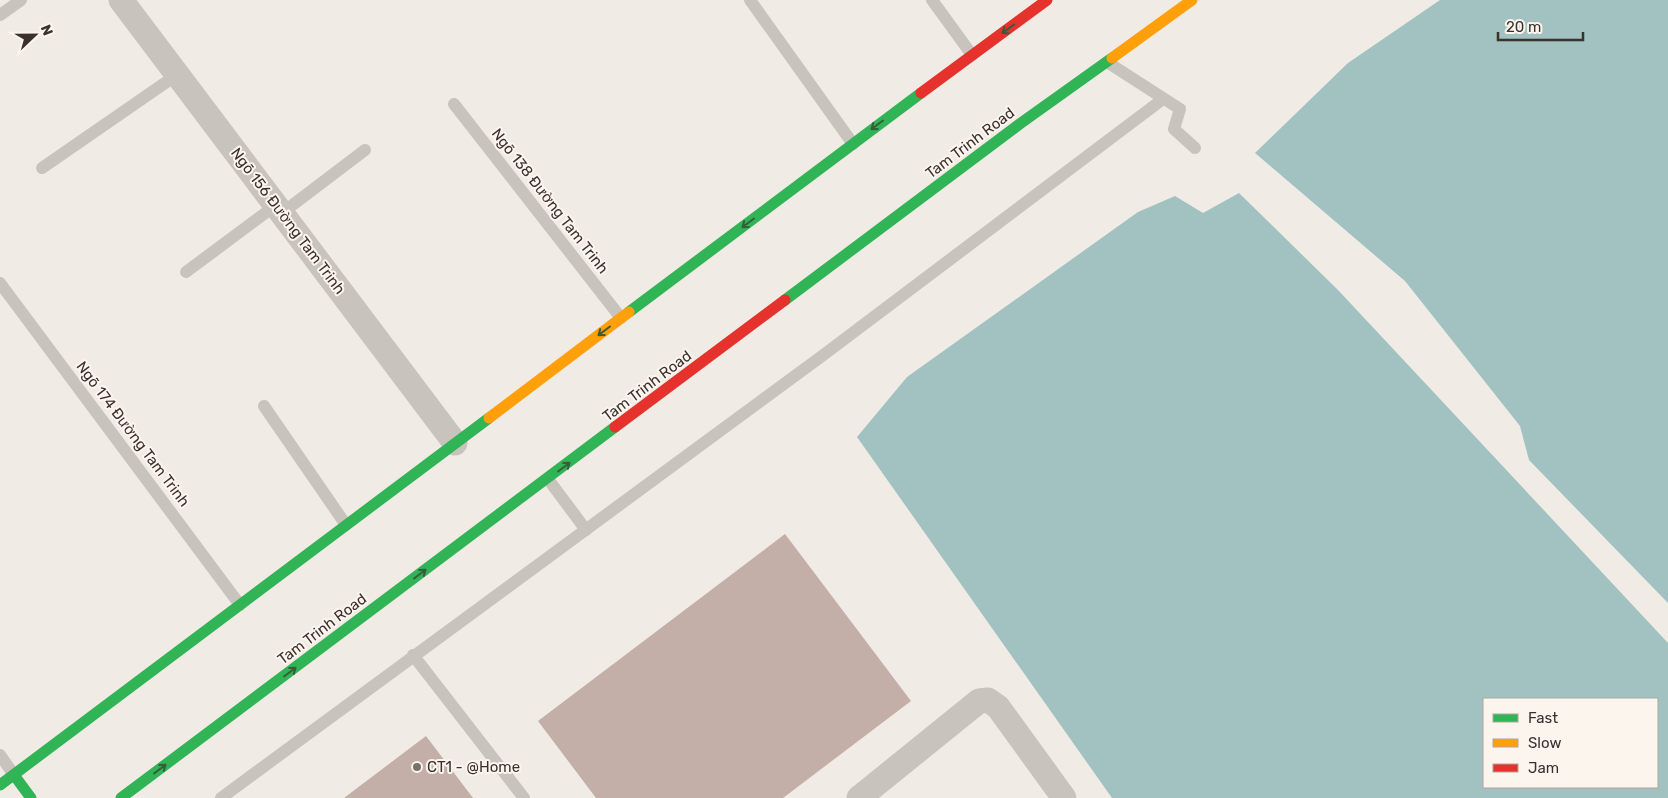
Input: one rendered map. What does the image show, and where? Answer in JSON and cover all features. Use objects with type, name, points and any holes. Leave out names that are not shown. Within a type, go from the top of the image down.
[{"type":"main road","points":[[0,785],[1047,0]]},
{"type":"main road","name":"Tam Trinh Road","points":[[120,798],[1021,123],[1192,0]]},
{"type":"main road","points":[[14,775],[31,798]]},
{"type":"street","name":"Ngõ 156 Đường Tam Trinh","points":[[122,0],[455,443]]},
{"type":"street","points":[[859,798],[979,701],[988,700],[998,707],[1064,798]]},
{"type":"lane","points":[[0,15],[21,0]]},
{"type":"lane","points":[[750,0],[853,144]]},
{"type":"lane","points":[[932,0],[972,55]]},
{"type":"lane","points":[[1107,62],[1180,109],[1174,129],[1195,148]]},
{"type":"lane","points":[[42,168],[178,74]]},
{"type":"lane","points":[[221,798],[822,356],[1163,99]]},
{"type":"lane","name":"Ngõ 138 Đường Tam Trinh","points":[[454,104],[621,318]]},
{"type":"lane","points":[[186,272],[365,150]]},
{"type":"lane","name":"Ngõ 174 Đường Tam Trinh","points":[[0,283],[240,605]]},
{"type":"lane","points":[[264,406],[346,525]]},
{"type":"lane","points":[[548,479],[586,530]]},
{"type":"lane","points":[[413,655],[524,798]]},
{"type":"lane","points":[[0,756],[14,775]]},
{"type":"water","points":[[1440,0],[1668,0],[1668,603],[1529,460],[1520,426],[1405,281],[1255,153],[1348,63]]},
{"type":"water","points":[[1239,193],[1338,290],[1668,643],[1668,798],[1112,798],[857,437],[907,377],[1138,212],[1175,196],[1203,213]]},
{"type":"building","points":[[785,534],[911,701],[783,798],[596,798],[538,721]]},
{"type":"building","name":"CT1 - @Home","points":[[426,736],[473,798],[344,798]]},
{"type":"traffic: fast","points":[[785,300],[1021,123],[1112,58]]},
{"type":"traffic: fast","points":[[629,312],[921,93]]},
{"type":"traffic: fast","points":[[0,785],[489,418]]},
{"type":"traffic: fast","points":[[121,798],[615,427]]},
{"type":"traffic: fast","points":[[14,775],[31,798]]},
{"type":"traffic: slow","points":[[1112,58],[1192,0]]},
{"type":"traffic: slow","points":[[489,418],[629,312]]},
{"type":"traffic: jam","points":[[921,93],[1047,0]]},
{"type":"traffic: jam","points":[[615,427],[785,300]]},
{"type":"place","name":"CT1 - @Home","points":[[417,767]]}]
